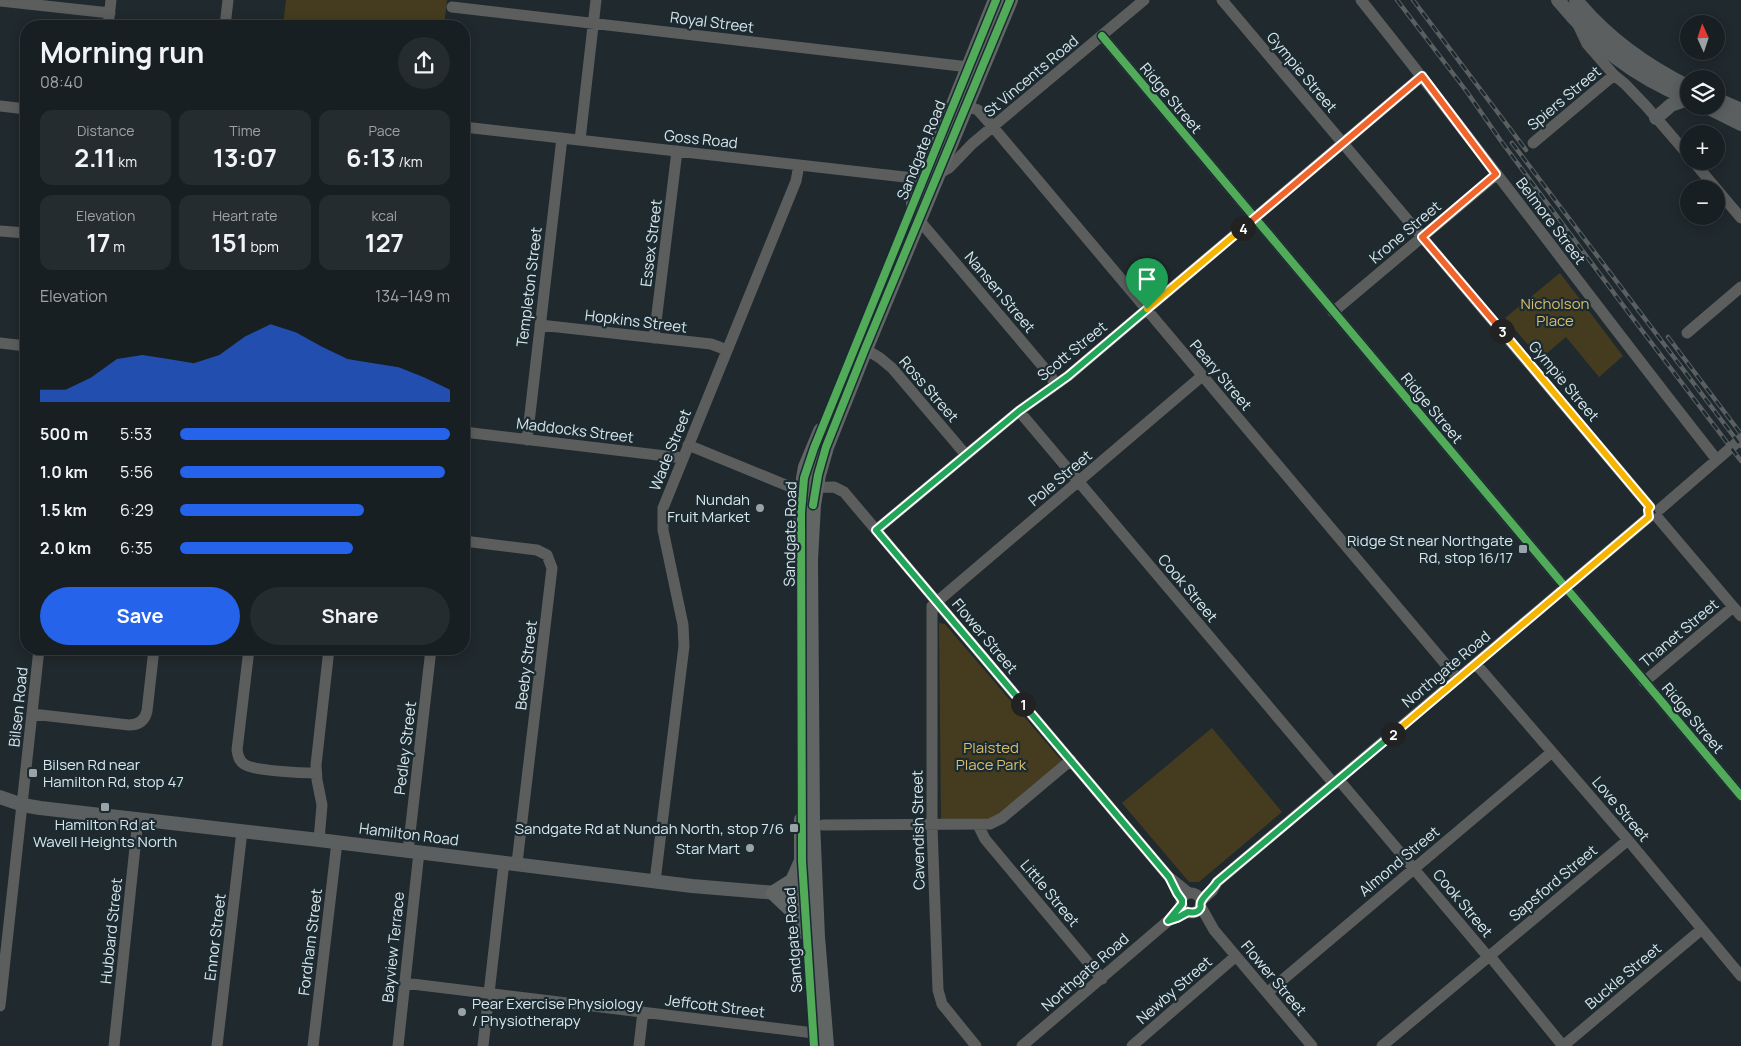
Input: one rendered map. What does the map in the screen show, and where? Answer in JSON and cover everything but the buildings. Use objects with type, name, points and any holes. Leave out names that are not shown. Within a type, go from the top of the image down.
[{"type":"highway","name":"Sandgate Road","points":[[960,104],[969,67],[996,0]]},
{"type":"highway","name":"Sandgate Road","points":[[814,1040],[807,936],[810,896],[811,525],[806,467],[932,178],[960,104],[1010,0]]},
{"type":"highway","name":"Sandgate Road","points":[[826,1046],[818,937],[802,861],[809,488],[919,220],[932,178]]},
{"type":"highway","points":[[802,861],[793,881],[774,893],[794,912],[807,936]]},
{"type":"main road","points":[[1558,0],[1601,45],[1632,70],[1660,86],[1680,92]]},
{"type":"main road","points":[[1576,0],[1599,26],[1623,47],[1680,89]]},
{"type":"main road","points":[[1656,118],[1680,100]]},
{"type":"main road","points":[[1725,102],[1741,110]]},
{"type":"main road","points":[[1723,115],[1741,124]]},
{"type":"main road","name":"Hamilton Road","points":[[0,797],[23,805],[655,881],[810,896]]},
{"type":"street","points":[[109,20],[111,0]]},
{"type":"street","points":[[226,20],[228,0]]},
{"type":"street","points":[[580,140],[596,0]]},
{"type":"street","name":"St Vincents Road","points":[[932,178],[949,168],[972,144],[1144,0]]},
{"type":"street","name":"Gympie Street","points":[[1222,0],[1741,616]]},
{"type":"street","name":"Belmore Street","points":[[1361,0],[1422,76],[1717,460]]},
{"type":"street","points":[[0,1],[110,14]]},
{"type":"street","name":"Royal Street","points":[[452,7],[969,67]]},
{"type":"street","points":[[1577,22],[1587,44],[1680,146]]},
{"type":"street","name":"Ridge Street","points":[[1102,36],[1741,796]]},
{"type":"street","name":"Spiers Street","points":[[1533,143],[1614,75]]},
{"type":"street","name":"Scott Street","points":[[876,530],[1019,411],[1055,385],[1147,309],[1422,76]]},
{"type":"street","name":"Peary Street","points":[[960,104],[980,112],[993,127],[1458,679]]},
{"type":"street","points":[[0,106],[20,108]]},
{"type":"street","name":"Goss Road","points":[[470,128],[932,178]]},
{"type":"street","name":"Templeton Street","points":[[527,440],[562,138]]},
{"type":"street","name":"Essex Street","points":[[654,338],[677,151]]},
{"type":"street","name":"Wade Street","points":[[655,881],[684,646],[683,625],[663,530],[662,514],[666,500],[796,181],[799,165]]},
{"type":"street","points":[[1701,170],[1741,218]]},
{"type":"street","name":"Krone Street","points":[[1333,312],[1496,174]]},
{"type":"street","name":"Nansen Street","points":[[919,220],[1051,376],[1055,385]]},
{"type":"street","points":[[0,230],[20,232]]},
{"type":"street","points":[[1687,333],[1741,287]]},
{"type":"street","name":"Hopkins Street","points":[[540,324],[711,344],[728,350]]},
{"type":"street","points":[[0,343],[20,345]]},
{"type":"street","name":"Ross Street","points":[[865,349],[892,368],[966,455]]},
{"type":"street","name":"Pole Street","points":[[936,602],[1202,376]]},
{"type":"street","name":"Cook Street","points":[[1019,411],[1336,782],[1489,956],[1563,1046]]},
{"type":"street","name":"Maddocks Street","points":[[470,433],[683,458]]},
{"type":"street","name":"Northgate Road","points":[[1022,1046],[1168,921],[1212,890],[1217,882],[1741,440]]},
{"type":"street","points":[[688,446],[793,488],[809,488]]},
{"type":"street","name":"Flower Street","points":[[809,488],[834,488],[841,490],[1169,877],[1177,893],[1191,903],[1204,925],[1214,930],[1311,1046]]},
{"type":"street","name":"Beeby Street","points":[[470,542],[537,550],[546,555],[552,568],[511,863],[489,993],[483,1046]]},
{"type":"street","name":"Cavendish Street","points":[[936,602],[931,610],[932,826],[939,996],[944,1008],[976,1046]]},
{"type":"street","name":"Thanet Street","points":[[1644,682],[1733,607]]},
{"type":"street","name":"Bilsen Road","points":[[0,1006],[39,655]]},
{"type":"street","points":[[32,714],[132,725],[142,722],[147,711],[153,655]]},
{"type":"street","points":[[248,655],[237,750],[239,759],[252,768],[316,773]]},
{"type":"street","points":[[319,840],[322,805],[316,773],[328,655]]},
{"type":"street","name":"Pedley Street","points":[[414,852],[431,655]]},
{"type":"street","name":"Love Street","points":[[1476,664],[1628,840],[1741,976]]},
{"type":"street","name":"Almond Street","points":[[1267,993],[1552,752]]},
{"type":"street","points":[[823,825],[932,826],[990,824],[999,820],[1071,760]]},
{"type":"street","name":"Hubbard Street","points":[[114,1046],[138,819]]},
{"type":"street","name":"Little Street","points":[[978,825],[985,839],[1102,979]]},
{"type":"street","name":"Ennor Street","points":[[217,1046],[242,831]]},
{"type":"street","name":"Sapsford Street","points":[[1382,1046],[1628,840]]},
{"type":"street","name":"Fordham Street","points":[[313,1046],[337,842]]},
{"type":"street","name":"Bayview Terrace","points":[[398,1046],[414,852]]},
{"type":"street","name":"Buckle Street","points":[[1563,1046],[1702,929]]},
{"type":"street","name":"Newby Street","points":[[1132,1046],[1236,956]]},
{"type":"street","name":"Jeffcott Street","points":[[404,983],[643,1012],[814,1040]]},
{"type":"street","points":[[639,1046],[643,1012]]},
{"type":"green space","points":[[286,0],[447,0],[445,20],[284,20]]},
{"type":"green space","name":"Nicholson Place","points":[[1560,273],[1623,356],[1599,377],[1566,337],[1540,359],[1505,318]]},
{"type":"green space","name":"Plaisted Place Park","points":[[939,623],[945,624],[1062,761],[993,820],[941,820]]},
{"type":"green space","points":[[1212,728],[1282,812],[1199,882],[1189,882],[1122,803]]},
{"type":"railway","points":[[1397,0],[1741,461]]},
{"type":"railway","points":[[1413,0],[1526,150]]},
{"type":"railway","points":[[1512,143],[1741,446]]},
{"type":"railway","points":[[1668,337],[1741,434]]},
{"type":"cycle path","points":[[814,1046],[802,861],[801,513],[804,478],[814,448],[996,0]]},
{"type":"cycle path","points":[[813,505],[818,475],[826,447],[1010,0]]},
{"type":"cycle path","points":[[1102,36],[1741,796]]},
{"type":"place","name":"Nundah Fruit Market","points":[[760,508]]},
{"type":"place","name":"Ridge St near Northgate Rd, stop 16/17","points":[[1523,549]]},
{"type":"place","name":"Bilsen Rd near Hamilton Rd, stop 47","points":[[33,773]]},
{"type":"place","name":"Hamilton Rd at Wavell Heights North","points":[[105,807]]},
{"type":"place","name":"Sandgate Rd at Nundah North, stop 7/6","points":[[794,828]]},
{"type":"place","name":"Star Mart","points":[[750,848]]},
{"type":"place","name":"Pear Exercise Physiology / Physiotherapy","points":[[462,1012]]},
{"type":"route","points":[[1422,76],[1496,174],[1422,237],[1650,507],[1648,510],[1649,517],[1217,882],[1201,901],[1201,907],[1197,911],[1194,913],[1188,912],[1168,921],[1182,904],[1182,900],[1169,877],[876,530],[1019,411],[1068,376],[1147,309],[1422,76]]}]
